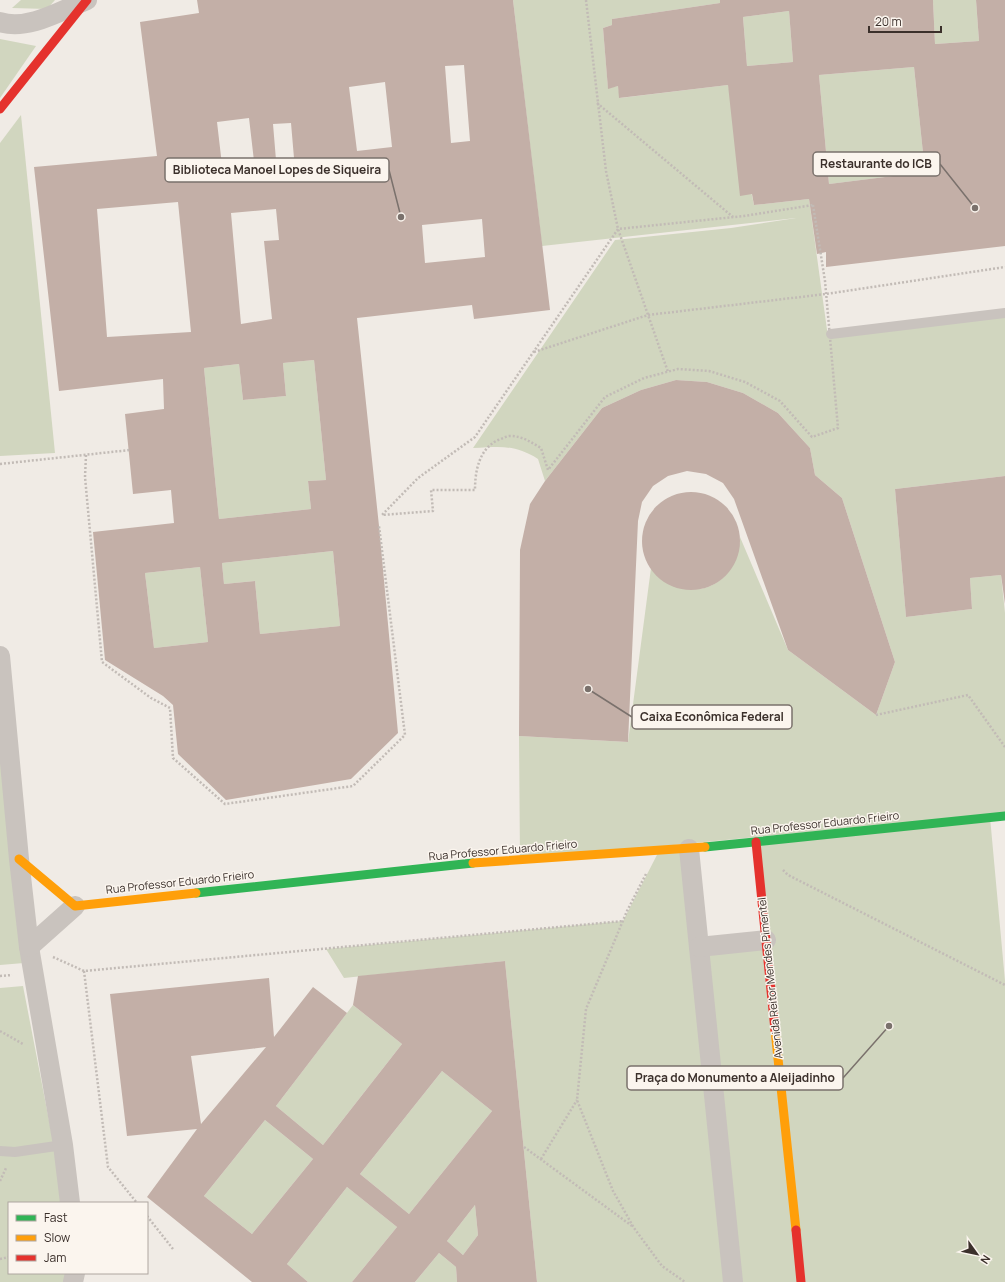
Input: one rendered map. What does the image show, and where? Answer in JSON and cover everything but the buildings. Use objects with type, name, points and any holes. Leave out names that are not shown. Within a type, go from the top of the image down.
[{"type":"street","points":[[0,22],[6,24],[31,22],[87,0]]},
{"type":"street","points":[[0,109],[87,0]]},
{"type":"street","points":[[0,656],[19,859],[29,947],[63,1145],[70,1202]]},
{"type":"street","name":"Rua Professor Eduardo Frieiro","points":[[75,906],[485,862],[689,849],[1005,816]]},
{"type":"street","name":"Avenida Reitor Mendes Pimentel","points":[[756,842],[801,1282]]},
{"type":"street","points":[[689,849],[733,1282]]},
{"type":"street","points":[[19,859],[75,906],[29,947]]},
{"type":"street","points":[[699,948],[766,940]]},
{"type":"lane","points":[[831,334],[1005,313]]},
{"type":"lane","points":[[0,1152],[15,1152],[63,1145]]},
{"type":"path","points":[[586,0],[606,171],[618,229],[668,372]]},
{"type":"path","points":[[597,102],[733,217]]},
{"type":"path","points":[[813,205],[831,334],[838,428],[812,437],[780,402],[745,382],[709,371],[678,369],[644,378],[605,397],[548,470],[541,448],[526,439],[508,436],[492,443],[481,457],[475,476],[475,490],[431,490],[433,511],[382,515],[418,478],[476,437],[618,229],[733,217],[813,205]]},
{"type":"path","points":[[533,352],[648,315],[826,294],[1005,268]]},
{"type":"path","points":[[0,464],[130,450]]},
{"type":"path","points":[[86,455],[85,477],[102,662],[152,698],[170,708],[173,758],[225,804],[353,786],[405,735],[379,526]]},
{"type":"path","points":[[876,716],[968,695],[1005,747]]},
{"type":"path","points":[[541,1159],[577,1100],[586,1009],[623,921],[659,851]]},
{"type":"path","points":[[782,870],[788,875],[1005,985]]},
{"type":"path","points":[[29,947],[84,971],[623,921]]},
{"type":"path","points":[[84,971],[108,1166],[136,1202]]},
{"type":"path","points":[[577,1100],[613,1190],[634,1228],[662,1266],[685,1282]]},
{"type":"path","points":[[524,1147],[634,1228]]},
{"type":"path","points":[[148,1217],[173,1248]]},
{"type":"green space","points":[[21,0],[55,0],[47,9],[12,8]]},
{"type":"green space","points":[[513,0],[720,0],[720,3],[612,19],[612,25],[603,28],[608,88],[618,86],[620,98],[728,85],[754,205],[809,199],[828,337],[1005,316],[1005,476],[895,489],[906,617],[972,609],[970,578],[1001,575],[1005,613],[1005,813],[520,860],[519,736],[628,742],[651,568],[665,580],[680,587],[694,589],[708,587],[720,580],[730,570],[737,555],[740,537],[788,650],[876,715],[895,662],[842,498],[815,475],[810,448],[778,413],[743,393],[707,382],[676,380],[641,390],[602,408],[545,481],[538,459],[529,454],[507,448],[473,448],[615,240],[731,228],[796,218],[542,246]]},
{"type":"green space","points":[[933,0],[976,0],[979,41],[935,44]]},
{"type":"green space","points":[[789,11],[793,62],[747,66],[743,17]]},
{"type":"green space","points":[[0,39],[36,46],[0,98]]},
{"type":"green space","points":[[914,67],[925,172],[829,184],[819,75]]},
{"type":"green space","points":[[21,115],[55,453],[0,456],[0,143]]},
{"type":"green space","points":[[314,360],[326,480],[308,481],[311,509],[219,519],[204,368],[239,364],[243,400],[286,396],[283,363]]},
{"type":"green space","points":[[333,551],[340,626],[260,634],[255,581],[224,584],[222,563]]},
{"type":"green space","points":[[200,567],[208,642],[154,648],[145,573]]},
{"type":"green space","points":[[0,698],[24,963],[0,965]]},
{"type":"green space","points":[[990,817],[1005,981],[1005,1282],[537,1282],[505,961],[344,978],[326,949],[623,921],[659,851],[689,849],[699,947],[766,940],[756,842]]},
{"type":"green space","points":[[23,986],[65,1202],[8,1202],[8,1274],[74,1274],[72,1282],[0,1282],[0,988]]},
{"type":"green space","points":[[353,1005],[402,1044],[323,1145],[276,1106]]},
{"type":"green space","points":[[442,1071],[492,1111],[409,1214],[360,1174]]},
{"type":"green space","points":[[265,1120],[313,1159],[252,1234],[204,1196]]},
{"type":"green space","points":[[347,1187],[397,1227],[352,1282],[308,1282],[287,1264]]},
{"type":"green space","points":[[475,1205],[478,1235],[463,1255],[447,1241]]},
{"type":"green space","points":[[439,1253],[456,1267],[457,1282],[415,1282]]},
{"type":"traffic: fast","points":[[705,847],[1005,816]]},
{"type":"traffic: fast","points":[[196,893],[473,863]]},
{"type":"traffic: slow","points":[[473,863],[705,847]]},
{"type":"traffic: slow","points":[[19,859],[75,906],[196,893]]},
{"type":"traffic: slow","points":[[775,1030],[796,1230]]},
{"type":"traffic: jam","points":[[0,109],[87,0]]},
{"type":"traffic: jam","points":[[756,842],[775,1030]]},
{"type":"traffic: jam","points":[[796,1230],[801,1282]]},
{"type":"place","name":"Restaurante do ICB","points":[[975,208]]},
{"type":"place","name":"Biblioteca Manoel Lopes de Siqueira","points":[[401,217]]},
{"type":"place","name":"Caixa Econômica Federal","points":[[588,689]]},
{"type":"place","name":"Praça do Monumento a Aleijadinho","points":[[889,1026]]}]
